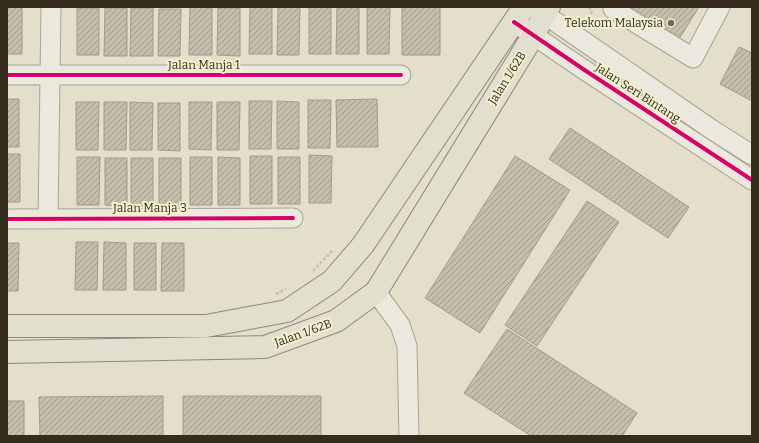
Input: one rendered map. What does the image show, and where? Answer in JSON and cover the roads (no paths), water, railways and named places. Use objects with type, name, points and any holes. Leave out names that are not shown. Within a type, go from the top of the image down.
[{"type":"main road","name":"Jalan 1/62B","points":[[7,352],[266,347],[336,321],[376,292],[533,36],[542,9]]},
{"type":"main road","name":"Jalan 1/62B","points":[[7,326],[206,326],[287,312],[332,281],[363,245],[519,15]]},
{"type":"street","points":[[48,219],[51,7]]},
{"type":"street","points":[[614,7],[613,9],[693,58],[720,7]]},
{"type":"street","name":"Jalan Seri Bintang","points":[[542,9],[711,129],[752,155]]},
{"type":"street","name":"Jalan Seri Bintang","points":[[519,15],[533,36],[752,180]]},
{"type":"street","name":"Jalan Manja 1","points":[[7,75],[401,75]]},
{"type":"street","name":"Jalan Manja 3","points":[[7,219],[293,218]]},
{"type":"street","points":[[376,292],[400,325],[407,346],[409,436]]},
{"type":"place","name":"Telekom Malaysia","points":[[671,23]]}]
